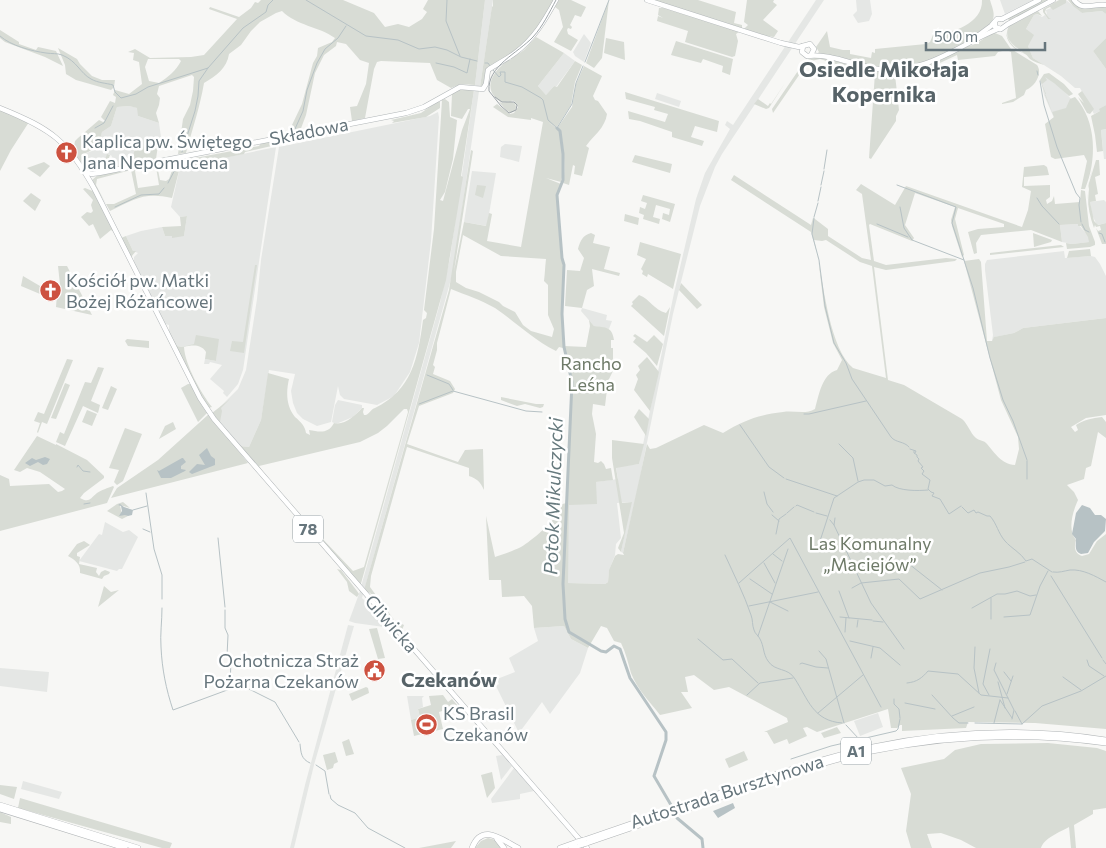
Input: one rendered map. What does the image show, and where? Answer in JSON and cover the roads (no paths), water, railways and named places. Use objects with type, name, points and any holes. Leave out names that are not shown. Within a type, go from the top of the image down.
[{"type":"highway","name":"Autostrada Bursztynowa","points":[[586,843],[800,767],[855,751],[893,743],[952,735],[1001,733],[1059,734],[1106,740]]},
{"type":"highway","name":"Autostrada Bursztynowa","points":[[558,848],[586,843],[806,769],[846,757],[894,747],[946,740],[1001,737],[1052,738],[1106,743]]},
{"type":"highway","points":[[0,805],[13,812],[125,848]]},
{"type":"highway","points":[[0,809],[138,848]]},
{"type":"highway","points":[[473,848],[477,839],[488,834],[496,836],[518,848]]},
{"type":"highway","points":[[473,848],[479,841],[488,837],[498,840],[504,848]]},
{"type":"main road","name":"Składowa","points":[[88,177],[406,113],[424,107],[458,88],[484,88],[491,68],[518,51],[532,38],[556,0]]},
{"type":"main road","points":[[642,0],[664,6]]},
{"type":"main road","points":[[647,0],[802,49],[805,55],[812,53],[862,66],[894,69],[923,65],[937,60],[998,29],[1002,29],[1053,0]]},
{"type":"main road","points":[[961,48],[998,19],[1002,19],[1039,0]]},
{"type":"main road","points":[[1075,0],[1084,5],[1094,4],[1098,0]]},
{"type":"main road","points":[[1075,0],[1078,5],[1084,7],[1106,5]]},
{"type":"main road","points":[[1002,19],[1005,26]]},
{"type":"main road","points":[[995,22],[994,25],[998,29]]},
{"type":"main road","points":[[802,49],[810,44],[813,46],[812,53]]},
{"type":"main road","name":"78","points":[[0,108],[31,121],[53,135],[71,152],[85,171],[92,185]]},
{"type":"main road","name":"Składowa","points":[[85,171],[96,174]]},
{"type":"main road","points":[[92,185],[92,179],[96,174]]},
{"type":"main road","name":"Gliwicka","points":[[92,185],[202,401],[225,433],[586,843]]},
{"type":"waterway","points":[[0,36],[10,43],[22,47],[40,52],[60,54],[75,64],[91,79],[113,85],[115,92],[121,98],[136,94],[148,87],[208,68],[243,28],[266,12],[268,5],[273,0]]},
{"type":"waterway","name":"Potok Mikulczycki","points":[[306,0],[366,36],[398,40],[419,49],[435,47],[477,61]]},
{"type":"waterway","points":[[447,0],[446,21],[460,56]]},
{"type":"waterway","points":[[585,62],[609,0]]},
{"type":"waterway","points":[[295,129],[303,111],[307,90],[317,63],[325,49],[338,38],[346,26]]},
{"type":"waterway","points":[[436,63],[454,67],[467,73],[470,59]]},
{"type":"waterway","name":"Potok Mikulczycki","points":[[485,63],[488,63],[490,66]]},
{"type":"waterway","name":"Potok Mikulczycki","points":[[493,70],[499,77],[501,75],[500,72],[505,72],[505,82],[522,87],[541,98],[548,120],[557,128],[572,104],[576,83],[583,66]]},
{"type":"waterway","points":[[182,152],[195,111],[199,81],[208,68]]},
{"type":"waterway","points":[[1037,71],[1038,75]]},
{"type":"waterway","points":[[1040,81],[1044,105],[1057,147],[1076,193],[1080,198],[1081,222]]},
{"type":"waterway","points":[[95,128],[104,123],[113,106]]},
{"type":"waterway","name":"Potok Mikulczycki","points":[[557,128],[560,131],[563,154],[563,180],[557,195],[564,265],[562,314],[564,347],[572,382],[563,584],[565,619],[569,632],[601,651],[606,652],[614,646],[620,649],[630,678],[666,732],[666,740],[654,776],[671,805]]},
{"type":"waterway","points":[[824,169],[827,150]]},
{"type":"waterway","points":[[168,183],[180,160]]},
{"type":"waterway","points":[[821,185],[824,171]]},
{"type":"waterway","points":[[897,185],[956,207],[952,223],[973,288],[990,358],[1003,400],[1027,460]]},
{"type":"waterway","points":[[818,201],[821,187]]},
{"type":"waterway","points":[[115,207],[141,195],[159,194],[164,188]]},
{"type":"waterway","points":[[1037,198],[1059,224]]},
{"type":"waterway","points":[[814,217],[818,203]]},
{"type":"waterway","points":[[900,207],[904,228],[912,240],[964,260]]},
{"type":"waterway","points":[[814,218],[812,234],[819,260],[825,306],[834,343],[846,363],[852,379],[891,437],[909,447]]},
{"type":"waterway","points":[[877,224],[908,237]]},
{"type":"waterway","points":[[1082,224],[1085,230],[1089,232]]},
{"type":"waterway","points":[[1099,233],[1102,234],[1105,242]]},
{"type":"waterway","points":[[427,375],[449,384],[453,390]]},
{"type":"waterway","points":[[419,404],[453,391],[526,411],[542,412]]},
{"type":"waterway","points":[[804,414],[866,401]]},
{"type":"waterway","points":[[740,425],[769,467],[784,478]]},
{"type":"waterway","points":[[839,444],[853,458],[858,481]]},
{"type":"waterway","points":[[910,449],[916,451],[915,453]]},
{"type":"waterway","points":[[914,451],[923,467],[921,468],[924,471],[922,474],[930,480],[928,489],[934,493],[932,496],[940,499],[949,514],[961,506]]},
{"type":"waterway","points":[[1027,461],[1027,479]]},
{"type":"waterway","points":[[77,467],[78,465],[83,471],[90,472]]},
{"type":"waterway","points":[[786,479],[837,496]]},
{"type":"waterway","points":[[820,541],[834,498],[858,482],[874,480],[885,486],[892,485],[909,490],[928,490]]},
{"type":"waterway","points":[[764,492],[767,504],[773,512]]},
{"type":"waterway","points":[[146,493],[154,549],[162,575],[162,599]]},
{"type":"waterway","points":[[84,504],[90,503]]},
{"type":"waterway","points":[[133,510],[147,506]]},
{"type":"waterway","points":[[796,506],[814,512]]},
{"type":"waterway","points":[[787,513],[794,507]]},
{"type":"waterway","points":[[962,507],[968,513],[974,510],[976,513],[990,516],[1005,541],[1026,561],[1032,559],[1052,572]]},
{"type":"waterway","points":[[816,513],[827,516]]},
{"type":"waterway","points":[[776,534],[779,519],[786,514]]},
{"type":"waterway","points":[[772,515],[779,521]]},
{"type":"waterway","points":[[835,518],[834,525],[871,603],[904,649]]},
{"type":"waterway","points":[[830,520],[834,525]]},
{"type":"waterway","points":[[143,529],[150,532]]},
{"type":"waterway","points":[[218,538],[225,607]]},
{"type":"waterway","points":[[739,583],[790,538],[881,707]]},
{"type":"waterway","points":[[758,636],[788,549]]},
{"type":"waterway","points":[[773,554],[782,561]]},
{"type":"waterway","points":[[725,555],[752,617],[753,626],[768,661],[774,667],[792,675],[812,708],[824,718],[842,723]]},
{"type":"waterway","points":[[900,561],[909,564],[942,590]]},
{"type":"waterway","points":[[852,588],[861,583],[899,579],[920,599],[980,573],[1025,562]]},
{"type":"waterway","points":[[764,563],[775,583]]},
{"type":"waterway","points":[[1004,617],[1030,615],[1040,586],[1048,571]]},
{"type":"waterway","points":[[1053,572],[1080,571],[1089,573],[1106,582]]},
{"type":"waterway","points":[[1051,576],[1102,658]]},
{"type":"waterway","points":[[750,579],[772,594]]},
{"type":"waterway","points":[[839,591],[849,618]]},
{"type":"waterway","points":[[972,608],[997,594],[1017,591],[1030,596],[1036,595]]},
{"type":"waterway","points":[[749,606],[818,592]]},
{"type":"waterway","points":[[991,598],[991,619]]},
{"type":"waterway","points":[[770,602],[788,611]]},
{"type":"waterway","points":[[162,608],[162,663],[166,687],[173,710],[230,689]]},
{"type":"waterway","points":[[225,610],[225,628],[228,635],[227,656],[231,658],[230,689],[247,688],[275,702],[299,742]]},
{"type":"waterway","points":[[840,617],[872,620]]},
{"type":"waterway","points":[[845,632],[846,618]]},
{"type":"waterway","points":[[857,627],[858,620]]},
{"type":"waterway","points":[[873,621],[883,622]]},
{"type":"waterway","points":[[698,639],[723,660],[732,659],[758,683]]},
{"type":"waterway","points":[[850,641],[880,648],[900,665]]},
{"type":"waterway","points":[[871,658],[873,647]]},
{"type":"waterway","points":[[975,647],[974,668],[979,693]]},
{"type":"waterway","points":[[989,695],[983,684],[990,649]]},
{"type":"waterway","points":[[819,651],[826,659],[844,723]]},
{"type":"waterway","points":[[1087,660],[1089,666],[1104,676]]},
{"type":"waterway","points":[[1103,660],[1106,664]]},
{"type":"waterway","points":[[996,663],[994,670],[1014,710],[1012,719]]},
{"type":"waterway","points":[[800,664],[828,668]]},
{"type":"waterway","points":[[907,683],[914,682],[928,671],[958,674],[981,695],[1008,698]]},
{"type":"waterway","points":[[1004,672],[1011,681]]},
{"type":"waterway","points":[[818,713],[863,675]]},
{"type":"waterway","points":[[1007,694],[1013,676]]},
{"type":"waterway","points":[[975,723],[1022,724],[1042,706],[1081,691],[1106,676]]},
{"type":"waterway","points":[[1063,677],[1081,690]]},
{"type":"waterway","points":[[747,695],[760,683],[793,678]]},
{"type":"waterway","points":[[998,682],[1005,708]]},
{"type":"waterway","points":[[932,695],[959,723],[968,723]]},
{"type":"waterway","points":[[894,699],[894,704],[899,709],[900,718]]},
{"type":"waterway","points":[[1000,700],[1012,718]]},
{"type":"waterway","points":[[994,723],[1000,700]]},
{"type":"waterway","points":[[905,703],[935,709]]},
{"type":"waterway","points":[[952,716],[974,707]]},
{"type":"waterway","points":[[1015,711],[1022,724]]},
{"type":"waterway","points":[[791,759],[831,746],[896,731],[900,719]]},
{"type":"waterway","points":[[846,725],[859,739]]},
{"type":"waterway","points":[[300,744],[303,758],[310,763]]},
{"type":"waterway","points":[[316,765],[325,771],[329,794]]},
{"type":"waterway","points":[[330,795],[331,799],[338,805],[355,813],[368,828],[405,848]]},
{"type":"waterway","name":"Potok Mikulczycki","points":[[677,818],[702,839],[703,848]]},
{"type":"tram line","points":[[495,97],[502,102],[514,102],[517,105],[516,110],[509,113],[501,106],[489,91],[490,82],[498,67],[537,33],[556,0]]},
{"type":"place","name":"Kaplica pw. Świętego Jana Nepomucena","points":[[66,152]]},
{"type":"place","name":"Kościół pw. Matki Bożej Różańcowej","points":[[50,291]]},
{"type":"place","name":"Ochotnicza Straż Pożarna Czekanów","points":[[375,671]]},
{"type":"place","name":"KS Brasil Czekanów","points":[[427,724]]},
{"type":"district","name":"Osiedle Mikołaja Kopernika","points":[[884,82]]},
{"type":"district","name":"Czekanów","points":[[449,680]]},
{"type":"park label","name":"Rancho Leśna","points":[[591,374]]},
{"type":"park label","name":"Las Komunalny „Maciejów”","points":[[870,554]]}]
